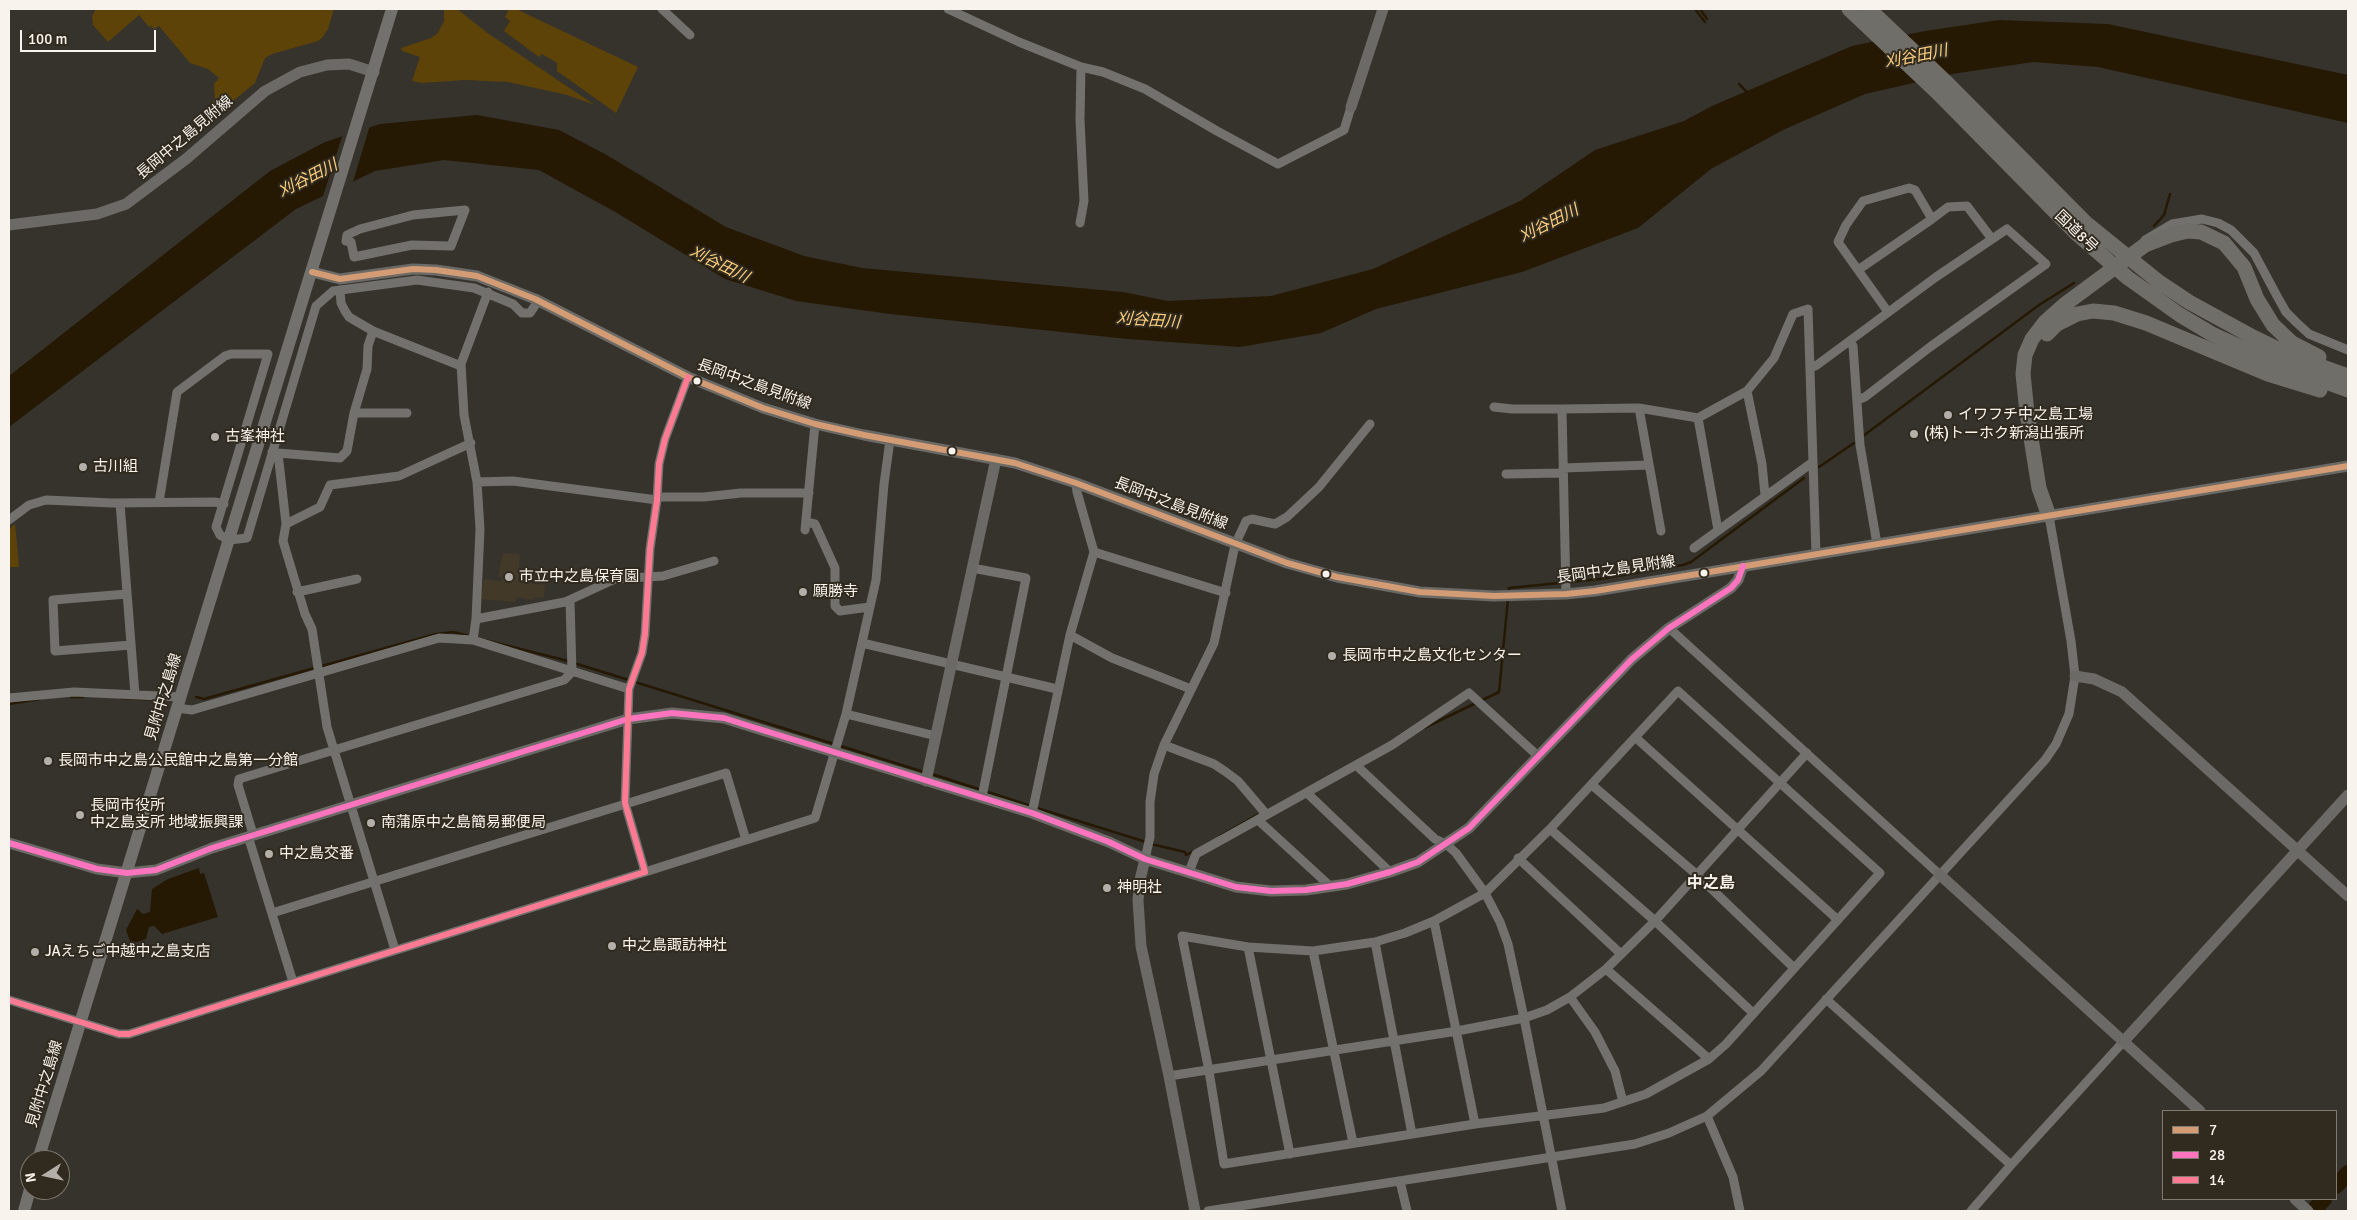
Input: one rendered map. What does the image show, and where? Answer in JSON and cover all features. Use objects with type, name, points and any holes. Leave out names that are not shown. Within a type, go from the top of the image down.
[{"type":"highway","name":"国道8号","points":[[1849,9],[1937,92],[2100,256],[2128,278],[2180,315],[2220,338],[2282,366],[2348,390]]},
{"type":"highway","name":"国道8号","points":[[1869,9],[2011,147],[2067,205],[2137,265],[2189,302],[2229,325],[2292,356],[2348,376]]},
{"type":"highway","points":[[2049,516],[2039,488],[2023,386],[2023,364],[2028,347],[2038,330],[2064,306],[2145,245],[2188,231],[2201,232],[2224,243],[2244,267],[2266,315],[2273,325],[2292,343],[2307,352],[2348,368]]},
{"type":"highway","points":[[2049,516],[2047,488],[2029,376],[2033,358],[2041,341],[2051,330],[2070,317],[2093,311],[2128,316],[2268,374],[2348,397]]},
{"type":"main road","points":[[374,72],[392,9]]},
{"type":"main road","name":"見附中之島線","points":[[41,1150],[374,72]]},
{"type":"street","points":[[662,9],[690,35]]},
{"type":"street","points":[[948,9],[1019,42],[1080,67],[1103,72],[1145,89],[1237,143],[1278,164],[1344,130],[1383,9]]},
{"type":"street","name":"長岡中之島見附線","points":[[9,225],[97,214],[126,204],[186,159],[265,90],[300,72],[328,65],[349,64],[374,72]]},
{"type":"street","points":[[1080,67],[1080,120],[1084,201],[1080,223]]},
{"type":"street","points":[[1888,312],[1838,242],[1846,226],[1863,202],[1909,188],[1915,190],[1932,218]]},
{"type":"street","points":[[1858,270],[1948,207],[1968,206],[1992,239]]},
{"type":"street","points":[[464,210],[451,246],[412,245],[354,256],[351,242],[346,241],[347,235],[360,229],[413,215],[464,210]]},
{"type":"street","points":[[2089,287],[2094,274],[2153,234],[2172,224],[2202,219],[2218,223],[2231,230],[2243,241],[2254,254],[2286,312],[2309,334],[2348,350]]},
{"type":"street","points":[[1810,368],[1850,342],[1888,312],[2007,229],[2046,264],[1930,347],[1866,397],[1857,400]]},
{"type":"street","name":"長岡中之島見附線","points":[[312,272],[340,279],[392,271],[436,270],[476,276],[538,301],[688,377],[763,408],[816,424],[890,440],[996,459],[1076,483],[1235,545],[1330,575],[1420,592],[1494,596],[1566,594],[2348,466]]},
{"type":"street","points":[[159,502],[177,392],[225,356],[231,354],[268,354],[216,528],[221,536],[229,540],[247,538],[275,453],[316,306],[333,291],[417,280],[439,282],[488,292],[513,304],[522,313],[530,313],[538,301]]},
{"type":"street","points":[[340,290],[341,303],[350,317],[373,331],[461,366]]},
{"type":"street","points":[[473,640],[476,619],[480,529],[477,482],[471,443],[464,415],[461,366],[462,358],[488,292]]},
{"type":"street","points":[[1494,407],[1512,409],[1639,408],[1698,418],[1747,391],[1774,358],[1793,314],[1808,309],[1816,554]]},
{"type":"street","points":[[275,453],[340,458],[347,451],[354,413],[368,369],[368,346],[373,331]]},
{"type":"street","points":[[1850,342],[1853,346],[1860,445],[1877,544]]},
{"type":"street","points":[[645,872],[625,803],[629,689],[642,653],[645,634],[648,577],[657,499],[658,464],[665,439],[688,377]]},
{"type":"street","points":[[1747,391],[1762,464],[1765,495]]},
{"type":"street","points":[[1639,408],[1661,531]]},
{"type":"street","points":[[1562,409],[1566,594]]},
{"type":"street","points":[[354,413],[407,413]]},
{"type":"street","points":[[1698,418],[1718,530]]},
{"type":"street","points":[[816,424],[806,526],[815,524],[835,568],[835,606],[840,612],[869,607]]},
{"type":"street","points":[[1195,1211],[1141,946],[1138,900],[1140,880],[1150,837],[1152,787],[1164,745],[1214,643],[1235,545],[1249,519],[1275,524],[1287,517],[1303,504],[1370,424]]},
{"type":"street","points":[[9,1000],[119,1034],[129,1034],[815,818],[846,714],[876,580],[884,484],[890,440]]},
{"type":"street","points":[[286,524],[320,507],[330,485],[399,476],[471,443]]},
{"type":"street","points":[[275,453],[286,524],[283,541],[297,592],[312,629],[327,727],[396,950]]},
{"type":"street","points":[[926,781],[996,459]]},
{"type":"street","points":[[1694,548],[1813,462]]},
{"type":"street","points":[[1506,474],[1649,465]]},
{"type":"street","points":[[477,482],[513,481],[657,499],[741,493],[809,493]]},
{"type":"street","points":[[1032,813],[1070,635],[1094,552],[1076,483]]},
{"type":"street","points":[[9,520],[37,501],[120,503],[214,502],[224,504]]},
{"type":"street","points":[[120,503],[135,695]]},
{"type":"street","points":[[1208,1211],[1635,1144],[1669,1133],[1707,1116],[1761,1071],[2045,760],[2056,744],[2069,714],[2075,676],[2071,641],[2049,516]]},
{"type":"street","points":[[1094,552],[1226,592]]},
{"type":"street","points":[[476,619],[513,611],[529,610],[570,600],[615,579],[663,576],[714,561]]},
{"type":"street","points":[[9,843],[97,869],[128,873],[156,870],[251,835],[628,718],[672,714],[724,718],[1032,813],[1109,842],[1145,859],[1250,889],[1306,890],[1390,872],[1418,862],[1446,844],[1481,816],[1632,659],[1669,628],[1730,588],[1738,580],[1743,566]]},
{"type":"street","points":[[972,568],[1026,578],[1008,678],[982,797]]},
{"type":"street","points":[[297,592],[357,579]]},
{"type":"street","points":[[127,594],[53,600],[55,651],[131,645]]},
{"type":"street","points":[[293,982],[251,835],[238,785],[239,779],[564,680],[572,672],[570,600]]},
{"type":"street","points":[[1669,628],[2199,1110]]},
{"type":"street","points":[[1070,635],[1112,658],[1191,689]]},
{"type":"street","points":[[9,698],[58,693],[135,695],[179,703],[192,710],[439,638],[473,640],[629,689]]},
{"type":"street","points":[[862,643],[951,666],[1057,690]]},
{"type":"street","points":[[2075,676],[2094,679],[2122,692],[2348,896]]},
{"type":"street","points":[[1678,691],[1880,873],[1726,1044],[1709,1059],[1646,1094],[1604,1108],[1475,1124],[1224,1164],[1209,1071],[1182,936],[1248,947],[1313,951],[1374,942],[1434,921],[1484,892],[1550,829],[1635,737],[1678,691]]},
{"type":"street","points":[[1189,872],[1196,854],[1392,745],[1469,693],[1538,756]]},
{"type":"street","points":[[846,714],[936,736]]},
{"type":"street","points":[[1635,737],[1838,920]]},
{"type":"street","points":[[1164,745],[1214,764],[1226,772],[1238,781],[1266,814]]},
{"type":"street","points":[[1169,1076],[1456,1031],[1524,1018],[1546,1010],[1570,997],[1606,969],[1654,921],[1807,753]]},
{"type":"street","points":[[1356,765],[1435,839],[1446,844],[1484,892],[1508,944],[1562,1211]]},
{"type":"street","points":[[272,913],[726,773],[746,840]]},
{"type":"street","points":[[1592,784],[1696,874],[1794,968]]},
{"type":"street","points":[[1307,793],[1390,872]]},
{"type":"street","points":[[1971,1211],[2348,795]]},
{"type":"street","points":[[1258,820],[1330,886]]},
{"type":"street","points":[[1550,829],[1654,921],[1753,1013]]},
{"type":"street","points":[[1518,858],[1621,954]]},
{"type":"street","points":[[1434,921],[1475,1124]]},
{"type":"street","points":[[1374,942],[1395,1040],[1412,1134]]},
{"type":"street","points":[[1248,947],[1290,1154]]},
{"type":"street","points":[[1313,951],[1353,1143]]},
{"type":"street","points":[[1606,969],[1709,1059]]},
{"type":"street","points":[[1570,997],[1595,1032],[1616,1071],[1623,1102]]},
{"type":"street","points":[[1826,999],[2011,1165]]},
{"type":"street","points":[[1707,1116],[1733,1177],[1740,1211]]},
{"type":"street","points":[[1400,1181],[1407,1211]]},
{"type":"street","points":[[2296,1200],[2308,1211]]},
{"type":"shaded area","points":[[96,9],[334,9],[328,29],[322,38],[318,41],[272,54],[265,58],[255,83],[201,127],[200,118],[209,114],[207,109],[215,99],[214,84],[219,78],[208,69],[190,63],[159,26],[154,29],[151,26],[149,27],[139,15],[108,42],[93,25],[92,16]]},
{"type":"shaded area","points":[[444,9],[457,9],[489,34],[595,105],[567,95],[508,82],[465,80],[422,83],[412,81],[420,57],[402,51],[401,48],[431,38],[438,33],[444,21]]},
{"type":"shaded area","points":[[509,9],[516,9],[638,67],[616,113],[557,71],[557,63],[542,54],[539,57],[504,31],[510,21],[505,17]]},
{"type":"shaded area","points":[[15,524],[19,567],[9,567],[9,529]]},
{"type":"shaded area","name":"市立中之島保育園","points":[[503,553],[520,554],[518,582],[545,585],[544,598],[534,597],[533,600],[517,597],[515,602],[481,599],[484,579],[501,581],[502,578],[498,577]]},
{"type":"water","name":"刈谷田川","points":[[1999,20],[2108,24],[2348,75],[2348,123],[2098,67],[2033,62],[1952,74],[1865,94],[1783,130],[1711,169],[1638,228],[1522,272],[1376,309],[1321,333],[1240,347],[1128,339],[890,314],[796,301],[725,279],[617,213],[539,170],[444,160],[375,171],[296,209],[9,427],[9,376],[270,171],[325,142],[380,124],[477,115],[559,130],[605,154],[726,227],[804,256],[862,268],[1123,292],[1168,301],[1271,296],[1373,269],[1520,201],[1595,150],[1684,121],[1712,106],[1852,46],[1925,31]]},
{"type":"water","points":[[199,868],[200,874],[204,873],[218,917],[162,934],[154,926],[149,927],[146,939],[131,944],[126,930],[137,909],[143,914],[150,912],[152,889],[168,879]]},
{"type":"pier","points":[[370,125],[352,185],[322,199],[343,134]]},
{"type":"waterway","points":[[1695,9],[1705,22]]},
{"type":"waterway","points":[[1700,9],[1707,19]]},
{"type":"waterway","points":[[1739,84],[1747,92]]},
{"type":"waterway","points":[[2154,226],[2164,215],[2170,194]]},
{"type":"waterway","points":[[1863,436],[2039,305],[2074,283]]},
{"type":"waterway","points":[[1819,467],[1854,443]]},
{"type":"waterway","points":[[1509,591],[1509,588],[1600,579],[1691,562],[1804,478]]},
{"type":"waterway","points":[[1424,728],[1499,692],[1508,599]]},
{"type":"waterway","points":[[196,697],[204,699],[436,634],[453,632],[568,661]]},
{"type":"waterway","points":[[574,663],[924,772]]},
{"type":"waterway","points":[[71,697],[83,697]]},
{"type":"waterway","points":[[121,698],[160,700]]},
{"type":"waterway","points":[[9,704],[40,699]]},
{"type":"waterway","points":[[932,774],[1031,806]]},
{"type":"waterway","points":[[1037,808],[1146,842]]},
{"type":"waterway","points":[[1220,836],[1257,815]]},
{"type":"waterway","points":[[1151,844],[1185,852],[1186,855],[1194,851]]},
{"type":"waterway","points":[[2337,1185],[2348,1173]]},
{"type":"waterway","points":[[2313,1211],[2323,1200]]},
{"type":"transit line","name":"7","points":[[312,272],[340,279],[413,269],[436,270],[477,276],[535,299],[688,377],[763,408],[815,424],[864,435],[1015,463],[1076,483],[1287,563],[1337,577],[1420,592],[1494,596],[1566,594],[1595,591],[2348,466]]},
{"type":"transit line","name":"14","points":[[9,1000],[119,1034],[129,1034],[645,872],[625,803],[629,689],[642,653],[645,634],[650,549],[657,500],[659,464],[665,439],[688,377]]},
{"type":"transit line","name":"28","points":[[9,843],[97,869],[127,873],[156,870],[212,848],[628,719],[672,713],[724,718],[1032,813],[1109,842],[1145,859],[1236,887],[1271,891],[1306,890],[1347,884],[1418,862],[1469,828],[1632,659],[1669,628],[1731,588],[1738,580],[1743,566]]},
{"type":"place","name":"イワフチ中之島工場","points":[[1948,415]]},
{"type":"place","name":"(株)トーホク新潟出張所","points":[[1914,434]]},
{"type":"place","name":"古峯神社","points":[[215,437]]},
{"type":"place","name":"古川組","points":[[83,467]]},
{"type":"place","name":"市立中之島保育園","points":[[509,577]]},
{"type":"place","name":"願勝寺","points":[[803,592]]},
{"type":"place","name":"長岡市中之島文化センター","points":[[1332,656]]},
{"type":"place","name":"長岡市中之島公民館中之島第一分館","points":[[48,761]]},
{"type":"place","name":"長岡市役所 中之島支所 地域振興課","points":[[80,815]]},
{"type":"place","name":"南蒲原中之島簡易郵便局","points":[[371,823]]},
{"type":"place","name":"中之島交番","points":[[269,854]]},
{"type":"place","name":"神明社","points":[[1107,888]]},
{"type":"place","name":"中之島諏訪神社","points":[[612,946]]},
{"type":"place","name":"JAえちご中越中之島支店","points":[[35,952]]},
{"type":"district","name":"中之島","points":[[1711,884]]}]
